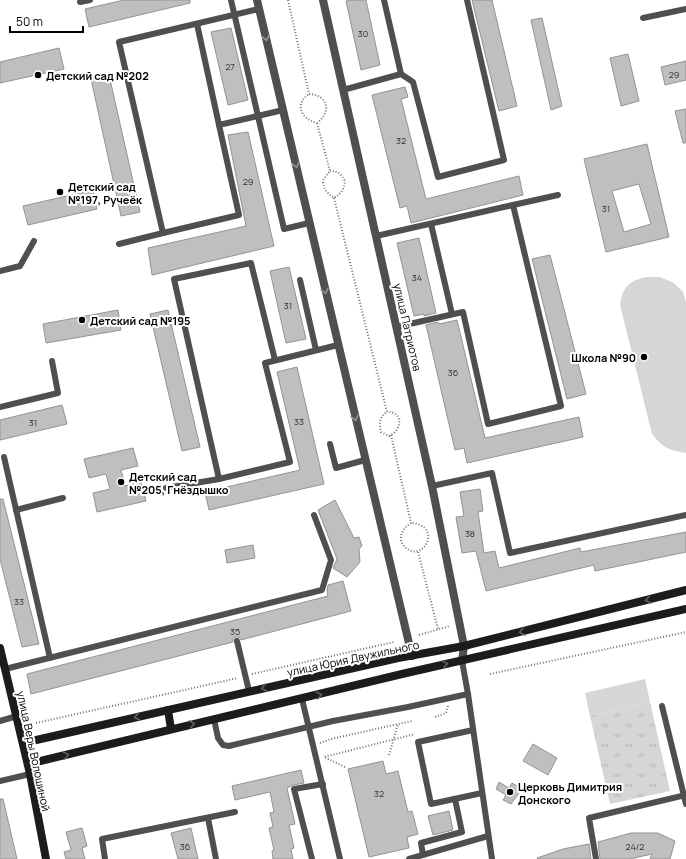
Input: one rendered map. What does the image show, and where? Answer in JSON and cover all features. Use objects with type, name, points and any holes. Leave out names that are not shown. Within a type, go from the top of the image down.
[{"type":"street","points":[[257,0],[412,656]]},
{"type":"street","name":"улица Патриотов","points":[[323,0],[432,486],[464,646],[462,660]]},
{"type":"street","name":"улица Юрия Двужильного","points":[[23,743],[249,691],[464,646],[686,590]]},
{"type":"street","points":[[28,764],[462,660],[686,609]]},
{"type":"street","name":"улица Веры Волошиной","points":[[0,648],[28,764],[46,859]]},
{"type":"street","points":[[168,710],[171,729]]},
{"type":"lane","points":[[80,2],[90,0]]},
{"type":"lane","points":[[231,0],[284,229],[309,223]]},
{"type":"lane","points":[[384,0],[401,74],[413,82],[438,177],[504,160],[467,0]]},
{"type":"lane","points":[[163,233],[119,42],[259,9]]},
{"type":"lane","points":[[643,18],[686,9]]},
{"type":"lane","points":[[120,244],[238,215],[197,24]]},
{"type":"lane","points":[[343,90],[401,74]]},
{"type":"lane","points":[[219,125],[283,110]]},
{"type":"lane","points":[[376,236],[558,195]]},
{"type":"lane","points":[[396,327],[463,312],[488,424],[561,406],[513,205]]},
{"type":"lane","points":[[431,224],[452,314]]},
{"type":"lane","points":[[0,271],[20,266],[34,241]]},
{"type":"lane","points":[[219,479],[174,279],[251,263],[275,360]]},
{"type":"lane","points":[[300,280],[316,350]]},
{"type":"lane","points":[[166,488],[219,479],[290,462],[265,363],[338,345]]},
{"type":"lane","points":[[0,407],[58,393],[52,361]]},
{"type":"lane","points":[[330,444],[336,468],[365,460]]},
{"type":"lane","points":[[4,457],[50,658]]},
{"type":"lane","points":[[432,486],[492,473],[510,553],[686,515]]},
{"type":"lane","points":[[16,510],[63,498]]},
{"type":"lane","points":[[5,669],[322,590],[331,560],[314,515]]},
{"type":"lane","points":[[231,613],[232,620]]},
{"type":"lane","points":[[237,641],[249,691]]},
{"type":"lane","points":[[462,660],[492,859]]},
{"type":"lane","points":[[214,719],[218,738],[223,745],[229,746],[333,721],[468,694]]},
{"type":"lane","points":[[302,699],[340,859]]},
{"type":"lane","points":[[662,706],[686,804]]},
{"type":"lane","points":[[0,721],[17,716]]},
{"type":"lane","points":[[473,730],[418,742],[431,804],[482,793]]},
{"type":"lane","points":[[0,781],[30,774]]},
{"type":"lane","points":[[312,859],[294,789],[323,784]]},
{"type":"lane","points":[[596,859],[589,818],[685,795]]},
{"type":"lane","points":[[424,855],[422,843],[462,832],[455,799]]},
{"type":"lane","points":[[106,859],[102,839],[235,812]]},
{"type":"lane","points":[[208,818],[216,859]]},
{"type":"lane","points":[[409,859],[488,836]]},
{"type":"path","points":[[288,0],[309,94]]},
{"type":"path","points":[[309,94],[316,94],[322,98],[326,104],[326,112],[323,118],[317,122],[305,118],[301,111],[301,104],[304,97],[309,94]]},
{"type":"path","points":[[317,122],[330,171]]},
{"type":"path","points":[[330,171],[323,180],[323,186],[326,192],[334,198],[387,412]]},
{"type":"path","points":[[330,171],[337,171],[342,175],[345,181],[344,189],[334,198]]},
{"type":"path","points":[[387,412],[396,414],[399,419],[398,429],[389,436],[384,435],[381,432],[379,424],[380,418],[387,412]]},
{"type":"path","points":[[391,435],[412,523]]},
{"type":"path","points":[[412,523],[426,528],[429,534],[428,542],[425,547],[418,552],[408,550],[403,545],[401,539],[402,532],[406,526],[412,523]]},
{"type":"path","points":[[418,552],[438,630]]},
{"type":"path","points":[[419,635],[450,626]]},
{"type":"path","points":[[490,674],[686,632]]},
{"type":"path","points":[[36,723],[394,642]]},
{"type":"path","points":[[435,717],[446,713],[449,705],[453,705]]},
{"type":"path","points":[[322,750],[320,742],[412,721]]},
{"type":"path","points":[[389,756],[398,724]]},
{"type":"path","points":[[345,767],[324,757],[416,734]]},
{"type":"green space","points":[[647,277],[660,277],[674,283],[683,292],[686,302],[686,453],[666,448],[652,434],[620,305],[623,293],[628,285],[636,280]]},
{"type":"green space","points":[[645,679],[650,702],[590,716],[585,693]]},
{"type":"green space","points":[[650,702],[670,791],[610,804],[590,716]]},
{"type":"building","points":[[124,0],[190,0],[190,3],[89,27],[85,9]]},
{"type":"building","points":[[366,0],[380,65],[361,70],[346,1]]},
{"type":"building","points":[[472,0],[492,0],[517,106],[499,111]]},
{"type":"building","points":[[542,18],[562,106],[551,110],[531,20]]},
{"type":"building","points":[[231,28],[248,100],[228,105],[211,32]]},
{"type":"building","points":[[59,48],[64,69],[0,83],[0,62]]},
{"type":"building","points":[[628,54],[639,101],[621,106],[610,58]]},
{"type":"building","points":[[686,61],[686,80],[665,85],[661,67]]},
{"type":"building","points":[[109,75],[140,212],[121,216],[91,79]]},
{"type":"building","points":[[405,87],[408,97],[401,99],[426,199],[519,176],[523,195],[411,223],[407,206],[400,208],[372,95]]},
{"type":"building","points":[[686,109],[686,143],[683,143],[675,111]]},
{"type":"building","points":[[248,132],[274,246],[152,275],[148,248],[246,226],[228,135]]},
{"type":"building","points":[[647,144],[669,237],[606,252],[584,159]],"holes":[[[639,184],[651,224],[624,232],[612,191]]]},
{"type":"building","points":[[93,190],[97,209],[28,225],[23,206]]},
{"type":"building","points":[[419,238],[436,313],[424,316],[424,314],[414,316],[397,243]]},
{"type":"building","points":[[550,255],[586,394],[567,399],[532,259]]},
{"type":"building","points":[[289,267],[306,339],[286,343],[270,271]]},
{"type":"building","points":[[118,310],[121,330],[46,343],[43,324]]},
{"type":"building","points":[[168,310],[200,447],[182,451],[150,314]]},
{"type":"building","points":[[457,320],[485,438],[579,417],[583,437],[467,463],[464,448],[455,450],[426,325]]},
{"type":"building","points":[[297,367],[324,484],[209,510],[205,492],[300,470],[277,372]]},
{"type":"building","points":[[62,405],[67,424],[0,440],[0,420]]},
{"type":"building","points":[[133,448],[138,466],[121,470],[125,486],[141,482],[146,501],[97,512],[93,493],[110,489],[106,474],[89,478],[84,459]]},
{"type":"building","points":[[480,489],[483,511],[478,512],[484,553],[495,551],[499,568],[580,548],[581,552],[686,532],[686,552],[595,571],[594,565],[486,591],[476,551],[462,553],[456,517],[464,516],[460,492]]},
{"type":"building","points":[[0,499],[3,499],[39,644],[22,647],[0,559]]},
{"type":"building","points":[[335,500],[354,538],[359,537],[362,546],[359,549],[360,562],[347,577],[333,568],[337,559],[318,510]]},
{"type":"building","points":[[253,545],[255,558],[227,563],[225,550]]},
{"type":"building","points":[[343,581],[351,611],[241,640],[239,637],[236,637],[233,639],[233,642],[31,694],[27,674],[328,596],[328,585]]},
{"type":"building","points":[[533,744],[557,758],[548,775],[523,761]]},
{"type":"building","points":[[383,761],[386,774],[398,771],[408,812],[412,811],[418,834],[407,837],[409,848],[369,857],[348,769]]},
{"type":"building","points":[[301,770],[304,783],[287,788],[295,824],[289,825],[294,848],[291,849],[293,859],[273,859],[272,851],[274,850],[269,828],[273,827],[270,813],[274,812],[270,792],[235,800],[232,786]]},
{"type":"building","name":"Церковь Димитрия Донского","points":[[499,782],[509,788],[512,783],[522,789],[511,804],[503,800],[506,795],[496,789]]},
{"type":"building","points":[[0,799],[3,799],[17,859],[0,859]]},
{"type":"building","points":[[449,811],[453,830],[433,835],[428,816]]},
{"type":"building","points":[[82,828],[87,846],[82,848],[85,859],[66,859],[64,852],[71,850],[66,832]]},
{"type":"building","points":[[191,828],[198,859],[178,859],[171,833]]},
{"type":"building","points":[[631,833],[658,833],[675,841],[670,859],[650,859],[652,854],[630,859],[600,859],[598,842]]},
{"type":"building","points":[[589,844],[591,859],[537,858],[563,849]]},
{"type":"place","name":"Детский сад №202","points":[[38,75]]},
{"type":"place","name":"Детский сад №197, Ручеёк","points":[[60,192]]},
{"type":"place","name":"Детский сад №195","points":[[82,320]]},
{"type":"place","name":"Школа №90","points":[[644,357]]},
{"type":"place","name":"Детский сад №205, Гнёздышко","points":[[121,482]]},
{"type":"place","name":"Церковь Димитрия Донского","points":[[510,792]]}]
